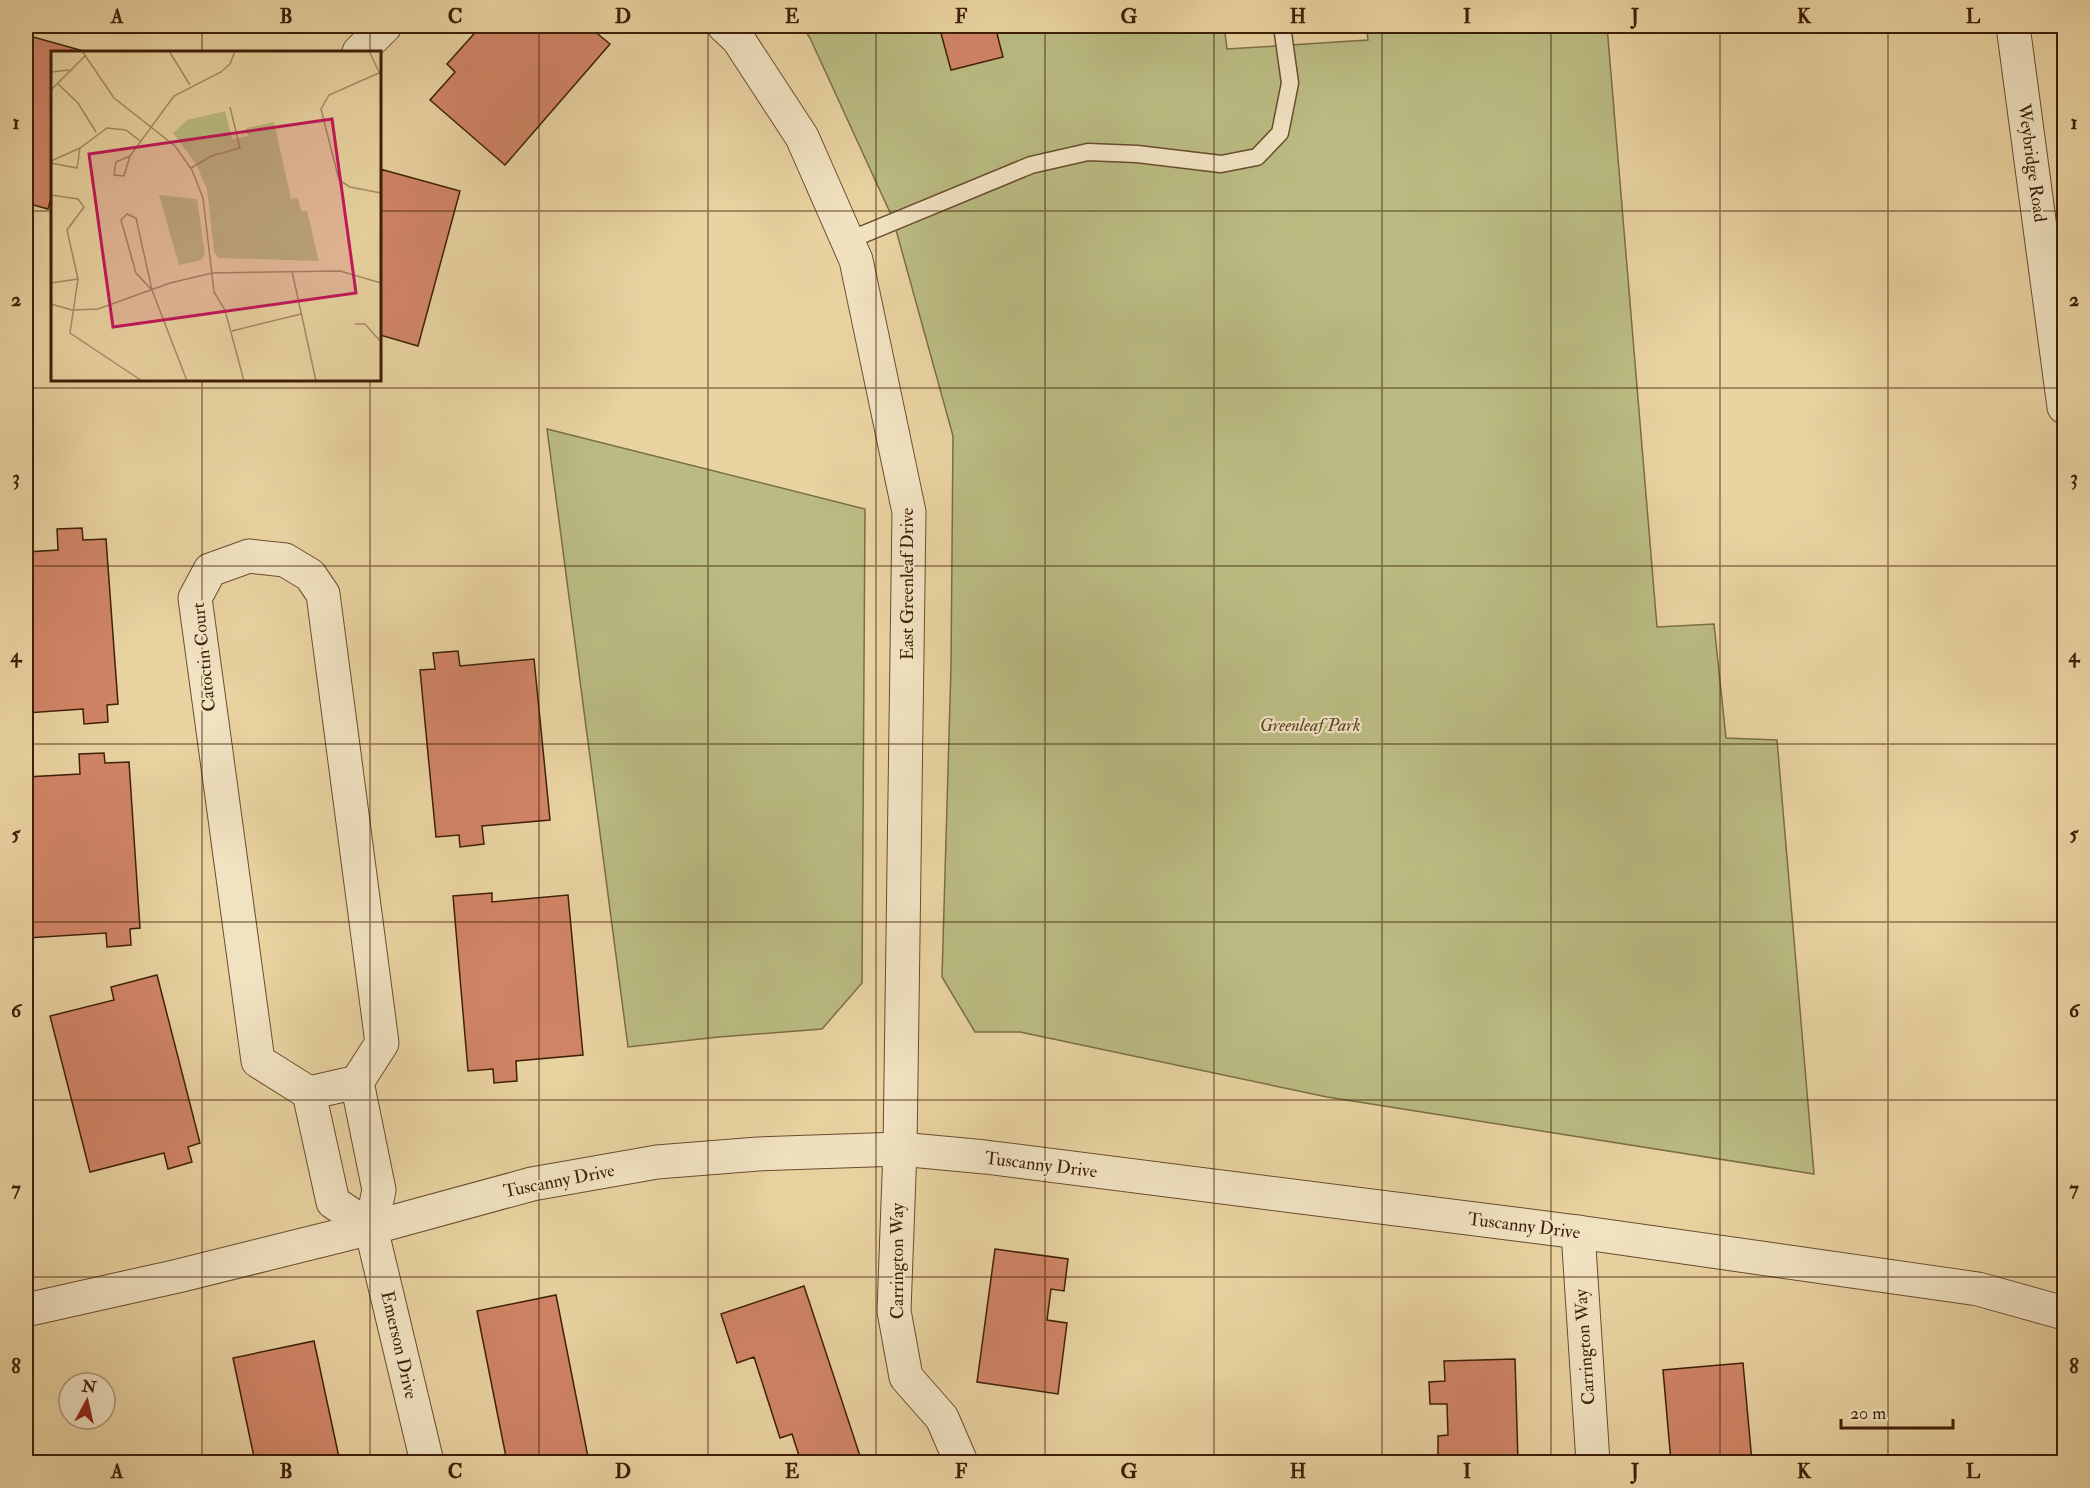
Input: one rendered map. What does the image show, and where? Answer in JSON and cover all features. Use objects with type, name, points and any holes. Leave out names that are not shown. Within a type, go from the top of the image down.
[{"type":"street","points":[[360,51],[385,26]]},
{"type":"street","name":"East Greenleaf Drive","points":[[724,26],[738,39],[802,137],[856,260],[909,512],[900,1149]]},
{"type":"street","name":"Weybridge Road","points":[[2013,26],[2064,407]]},
{"type":"street","name":"Catoctin Court","points":[[309,1093],[258,1061],[195,598],[210,570],[249,556],[285,560],[310,575],[323,594],[382,1043],[357,1082]]},
{"type":"street","points":[[357,1082],[379,1190],[371,1228],[333,1202],[309,1093],[357,1082]]},
{"type":"street","name":"Tuscanny Drive","points":[[26,1310],[178,1276],[371,1228],[532,1184],[657,1162],[758,1154],[900,1149],[985,1157],[1578,1232],[1978,1289],[2064,1313]]},
{"type":"street","name":"Carrington Way","points":[[900,1149],[894,1311],[906,1377],[942,1418],[961,1462]]},
{"type":"street","name":"Emerson Drive","points":[[371,1228],[427,1462]]},
{"type":"street","name":"Carrington Way","points":[[1578,1232],[1593,1462]]},
{"type":"lane","points":[[847,241],[1030,165],[1089,152],[1137,154],[1221,164],[1257,157],[1280,133],[1290,83],[1282,26]]},
{"type":"green space","name":"Greenleaf Park","points":[[802,26],[1224,26],[1227,49],[1368,40],[1366,26],[1607,26],[1657,627],[1714,624],[1726,738],[1777,740],[1814,1174],[1327,1097],[1020,1032],[975,1032],[942,977],[951,667],[953,436],[893,219],[810,38]]},
{"type":"green space","points":[[547,429],[865,509],[862,983],[822,1029],[628,1047]]},
{"type":"building","points":[[481,26],[588,26],[610,44],[505,165],[430,100],[455,72],[447,64]]},
{"type":"building","points":[[939,26],[995,26],[1003,57],[951,70]]},
{"type":"building","points":[[26,35],[83,51],[51,51],[51,198],[48,209],[26,203]]},
{"type":"building","points":[[381,169],[460,191],[418,346],[381,335]]},
{"type":"building","points":[[82,528],[83,540],[106,539],[118,704],[107,705],[108,722],[84,724],[83,709],[26,713],[26,552],[58,550],[57,529]]},
{"type":"building","points":[[458,651],[460,666],[534,659],[550,820],[482,826],[484,844],[460,847],[459,835],[436,837],[420,670],[435,669],[433,653]]},
{"type":"building","points":[[104,753],[105,763],[129,762],[140,928],[130,929],[131,945],[107,947],[106,933],[27,938],[26,777],[80,774],[79,754]]},
{"type":"building","points":[[492,893],[492,902],[568,895],[583,1055],[516,1061],[517,1081],[494,1083],[493,1069],[468,1071],[453,896]]},
{"type":"building","points":[[157,975],[200,1143],[188,1147],[192,1162],[168,1169],[164,1153],[90,1172],[50,1016],[114,1000],[111,987]]},
{"type":"building","points":[[995,1249],[1068,1259],[1064,1291],[1051,1289],[1047,1320],[1067,1323],[1058,1394],[977,1382]]},
{"type":"building","points":[[804,1286],[862,1462],[801,1462],[792,1434],[780,1438],[754,1357],[737,1363],[721,1314]]},
{"type":"building","points":[[556,1295],[589,1462],[507,1462],[477,1311]]},
{"type":"building","points":[[314,1341],[340,1462],[255,1462],[233,1358]]},
{"type":"building","points":[[1515,1359],[1518,1462],[1438,1462],[1438,1436],[1448,1435],[1447,1404],[1430,1404],[1429,1382],[1445,1381],[1444,1361]]},
{"type":"building","points":[[1743,1363],[1752,1462],[1671,1462],[1663,1370]]}]
